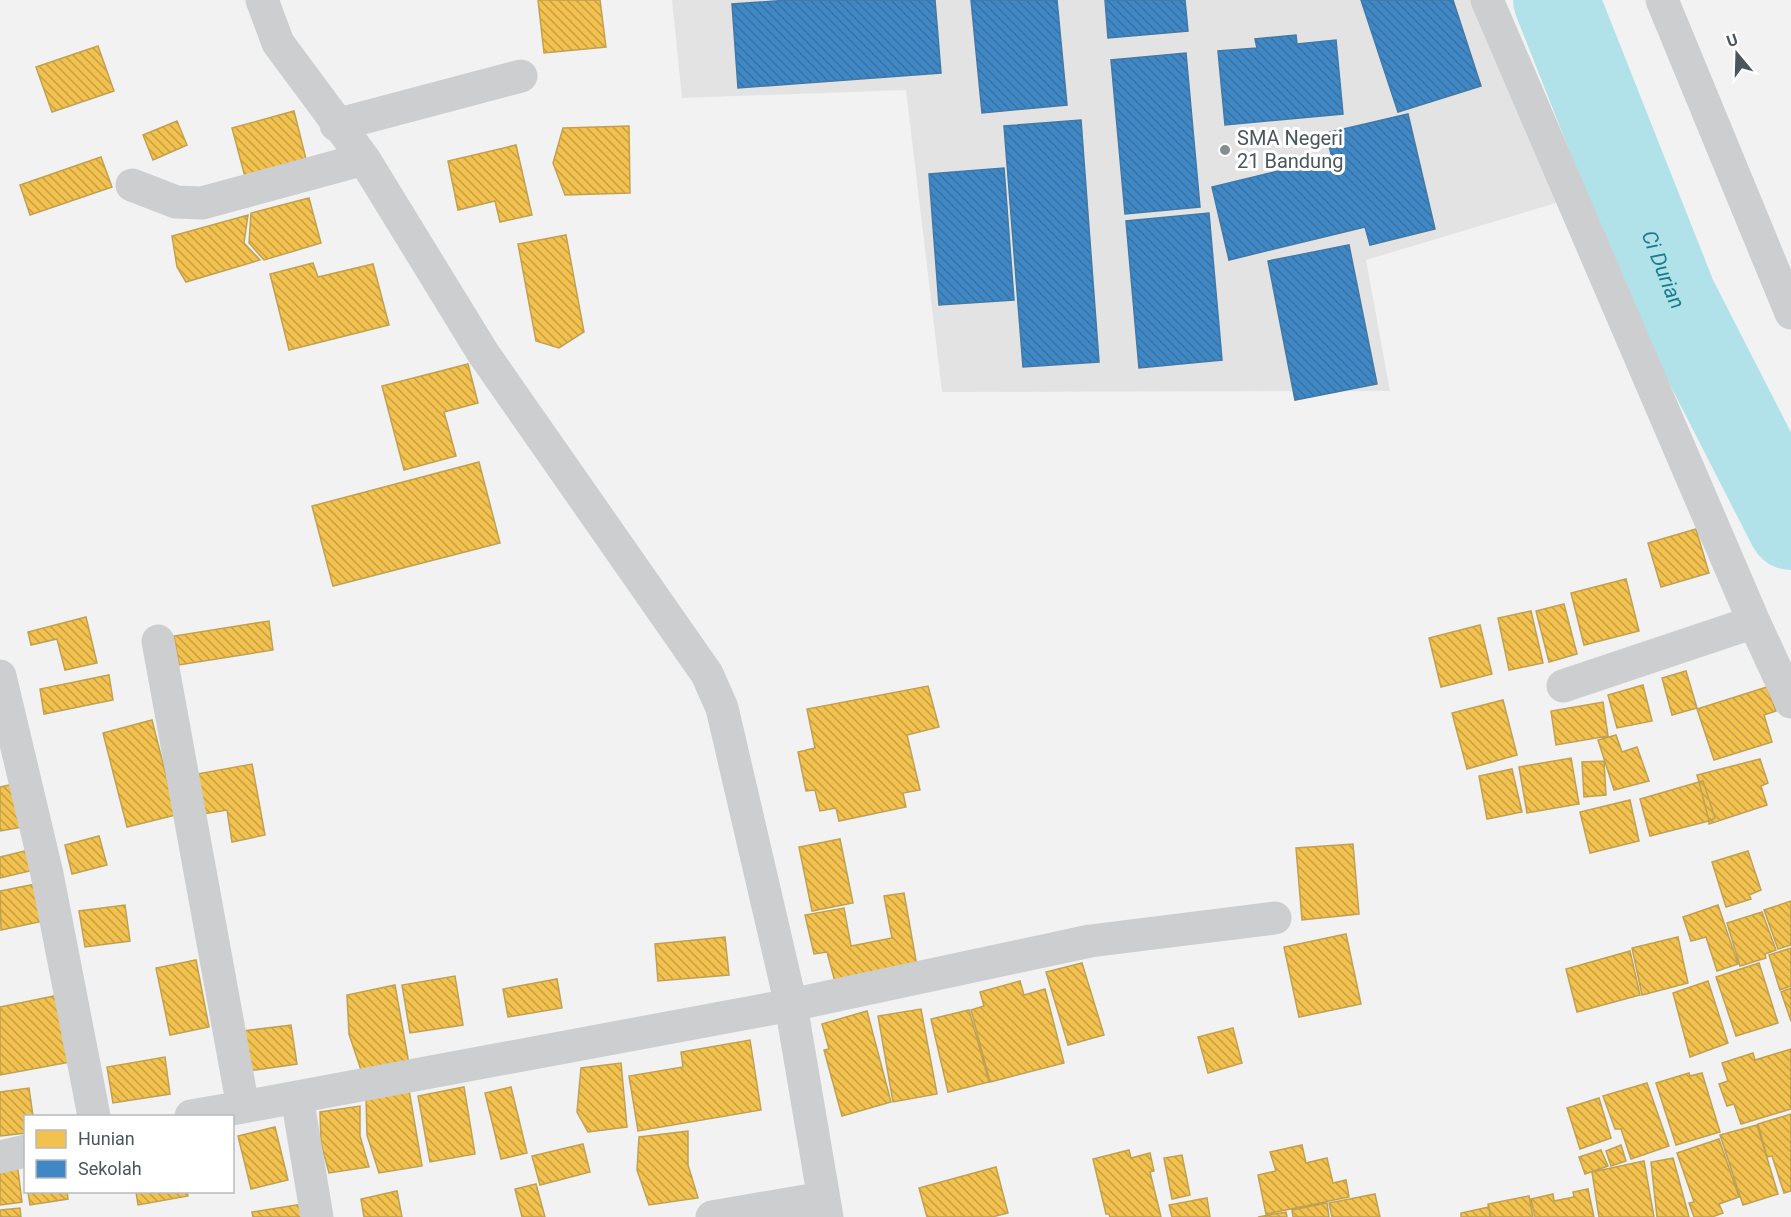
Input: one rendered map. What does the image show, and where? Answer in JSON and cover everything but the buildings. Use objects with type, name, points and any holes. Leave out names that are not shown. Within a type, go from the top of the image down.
[{"type":"street","points":[[262,0],[278,43],[336,125],[364,159],[483,353],[707,674],[722,708],[791,1005],[825,1207],[712,1217]]},
{"type":"street","points":[[1487,0],[1754,622],[1791,702]]},
{"type":"street","points":[[1662,0],[1791,313]]},
{"type":"street","points":[[336,125],[521,76]]},
{"type":"street","points":[[132,185],[176,202],[202,203],[364,159]]},
{"type":"street","points":[[1563,686],[1754,622]]},
{"type":"street","points":[[158,641],[243,1107]]},
{"type":"street","points":[[0,676],[47,874],[94,1115]]},
{"type":"street","points":[[197,1115],[791,1005],[1090,941],[1275,918]]},
{"type":"street","points":[[297,1097],[317,1217]]},
{"type":"street","points":[[0,1157],[24,1151]]},
{"type":"shaded area","name":"SMA Negeri 21 Bandung","points":[[672,0],[1474,0],[1559,202],[1366,260],[1390,391],[942,392],[906,90],[682,98]]},
{"type":"waterway","name":"Ci Durian","points":[[1556,0],[1674,298],[1791,527]]},
{"type":"place","name":"SMA Negeri 21 Bandung","points":[[1225,150]]}]
